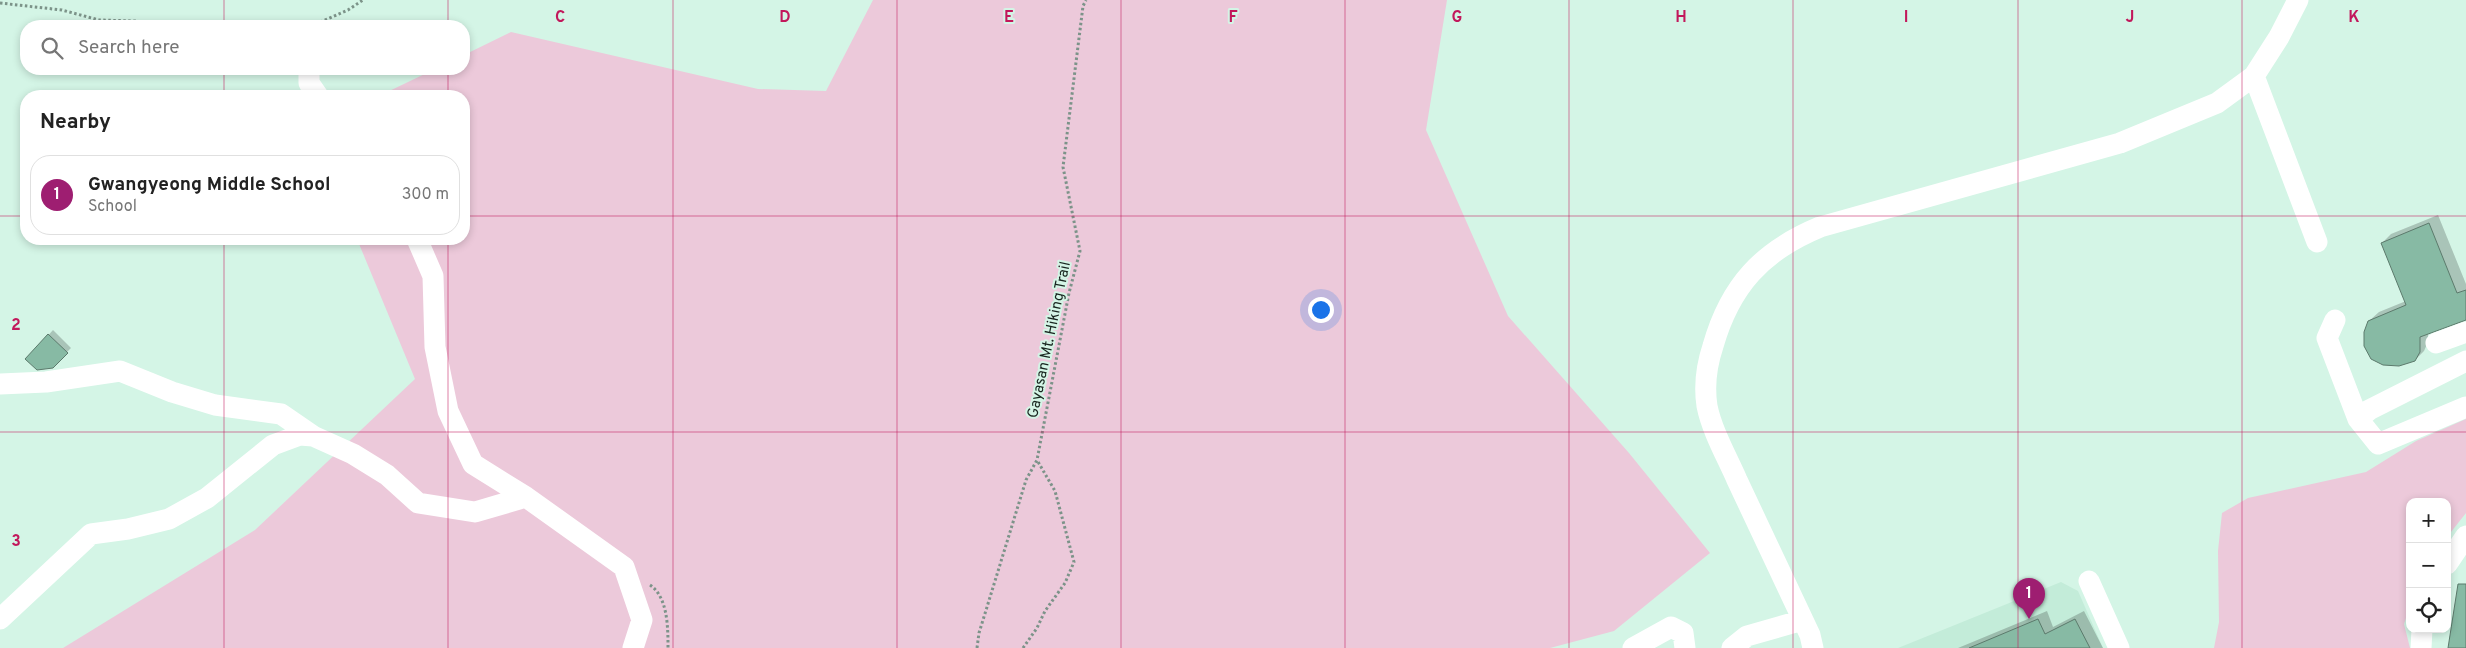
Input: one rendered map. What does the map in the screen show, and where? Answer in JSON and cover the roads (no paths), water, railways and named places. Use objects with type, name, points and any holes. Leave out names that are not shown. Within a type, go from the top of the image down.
[{"type":"street","points":[[1813,648],[1803,620],[1722,446],[1707,406],[1707,366],[1718,327],[1729,301],[1744,278],[1773,251],[1797,236],[1820,227],[2120,143],[2217,103],[2254,76],[2279,37],[2298,0]]},
{"type":"street","points":[[309,75],[309,83],[314,90]]},
{"type":"street","points":[[2254,76],[2317,242]]},
{"type":"street","points":[[420,245],[433,276],[435,347],[448,411],[473,464],[526,497],[624,567],[642,620],[633,648]]},
{"type":"street","points":[[2335,320],[2327,338],[2358,419],[2378,444],[2466,407]]},
{"type":"street","points":[[2436,343],[2466,332]]},
{"type":"street","points":[[2358,419],[2369,410],[2466,361]]},
{"type":"street","points":[[0,384],[46,382],[120,371],[172,392],[215,405],[281,414],[313,436],[353,454],[387,475],[418,503],[475,512],[526,497]]},
{"type":"street","points":[[0,619],[91,534],[128,529],[169,519],[207,498],[274,445],[300,435],[313,436]]},
{"type":"street","points":[[2451,558],[2466,536]]},
{"type":"street","points":[[2089,581],[2118,648]]},
{"type":"street","points":[[1732,648],[1747,636],[1803,620]]},
{"type":"street","points":[[1633,648],[1671,626],[1683,633],[1684,648]]},
{"type":"street","points":[[2421,648],[2422,633]]},
{"type":"place","name":"Gwangyeong Middle School","points":[[2029,619]]}]
